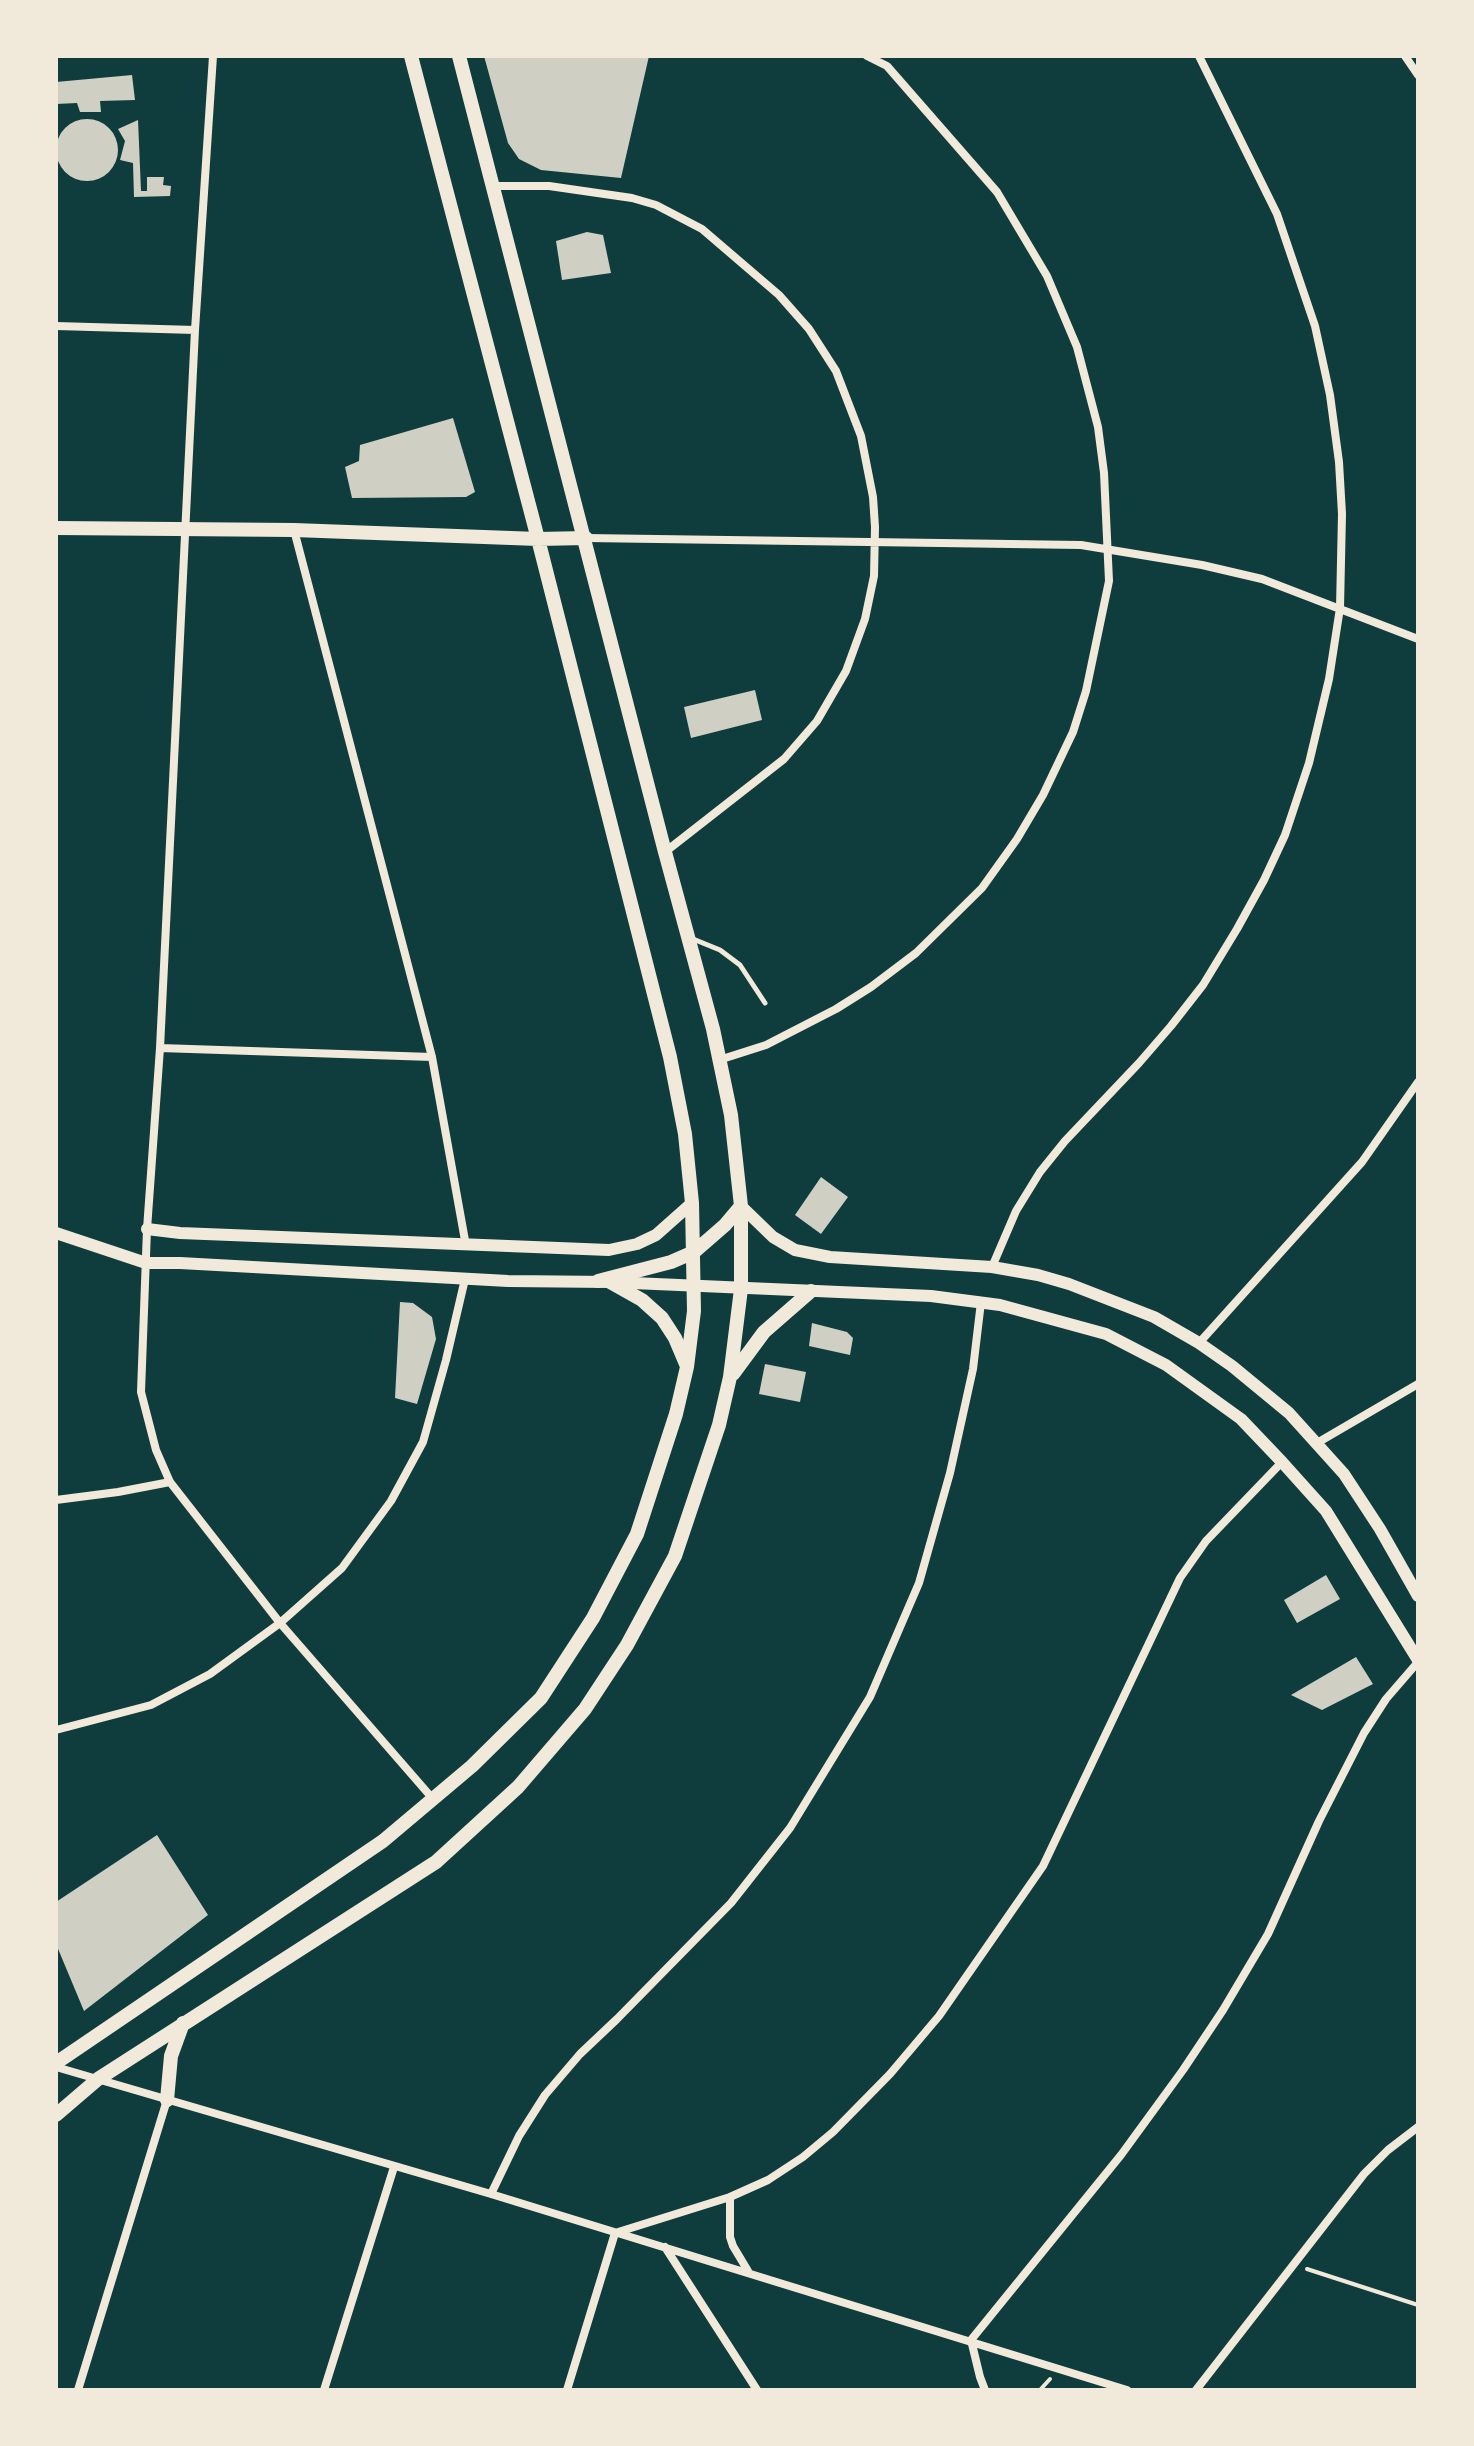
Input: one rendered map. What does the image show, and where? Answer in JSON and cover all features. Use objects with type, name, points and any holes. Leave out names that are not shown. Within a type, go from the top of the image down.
[{"type":"main road","points":[[56,2065],[383,1841],[472,1766],[541,1698],[593,1618],[637,1534],[676,1414],[687,1367],[694,1311],[692,1203],[685,1134],[670,1057],[411,56]]},
{"type":"main road","points":[[56,2115],[98,2079],[436,1862],[518,1787],[585,1709],[627,1645],[675,1556],[719,1425],[730,1377],[741,1289],[741,1206],[731,1115],[713,1029],[459,56]]},
{"type":"main road","points":[[56,528],[294,530],[586,538]]},
{"type":"main road","points":[[604,1281],[671,1262],[694,1252],[741,1206]]},
{"type":"main road","points":[[604,1281],[642,1300],[662,1318],[675,1338],[687,1367]]},
{"type":"main road","points":[[730,1377],[764,1332],[811,1291]]},
{"type":"main road","points":[[167,2100],[171,2056],[183,2023]]},
{"type":"street","points":[[213,56],[195,330],[141,1392],[156,1450],[170,1482],[280,1623],[433,1799]]},
{"type":"street","points":[[719,1060],[766,1045],[871,987],[916,953],[982,888],[1043,795],[1073,732],[1086,691],[1109,581],[1104,473],[1098,427],[1077,347],[1047,276],[997,192],[887,66],[867,56]]},
{"type":"street","points":[[887,56],[887,66]]},
{"type":"street","points":[[992,1267],[1016,1211],[1040,1172],[1139,1063],[1203,985],[1237,929],[1285,835],[1309,763],[1329,679],[1340,608],[1342,514],[1330,395],[1315,326],[1277,214],[1199,56]]},
{"type":"street","points":[[1405,56],[1418,75]]},
{"type":"street","points":[[495,186],[579,189],[656,205],[702,229],[779,295],[809,329],[836,371],[855,415],[873,497],[875,542],[871,599],[846,671],[817,721],[784,759],[665,852]]},
{"type":"street","points":[[56,326],[195,330]]},
{"type":"street","points":[[294,530],[432,1057],[466,1246]]},
{"type":"street","points":[[586,538],[1081,545],[1202,565],[1262,579],[1418,639]]},
{"type":"street","points":[[160,1048],[432,1057]]},
{"type":"street","points":[[1199,1343],[1362,1162],[1418,1082]]},
{"type":"street","points":[[147,1229],[466,1246],[609,1250],[637,1244],[656,1235],[692,1203]]},
{"type":"street","points":[[741,1206],[773,1237],[795,1250],[812,1255],[992,1267],[1038,1275],[1154,1317],[1232,1366],[1289,1413],[1344,1474],[1418,1596]]},
{"type":"street","points":[[56,1233],[146,1263],[465,1279],[604,1281],[931,1296],[1000,1305],[1106,1334],[1166,1365],[1241,1419],[1326,1511],[1418,1661],[1386,1699],[1364,1733],[1319,1821],[1268,1934],[1215,2022],[1121,2155],[971,2340]]},
{"type":"street","points":[[56,1730],[151,1705],[210,1674],[280,1623],[342,1568],[391,1501],[423,1442],[465,1279]]},
{"type":"street","points":[[491,2194],[519,2136],[545,2095],[580,2054],[731,1903],[790,1828],[870,1697],[919,1583],[950,1473],[973,1369],[981,1302]]},
{"type":"street","points":[[1317,1443],[1418,1384]]},
{"type":"street","points":[[615,2233],[730,2197],[768,2180],[833,2132],[890,2074],[939,2016],[1043,1866],[1180,1578],[1206,1541],[1282,1462]]},
{"type":"street","points":[[56,1500],[170,1482]]},
{"type":"street","points":[[56,2065],[749,2272],[1127,2390]]},
{"type":"street","points":[[78,2390],[167,2100]]},
{"type":"street","points":[[1196,2390],[1364,2174],[1418,2127]]},
{"type":"street","points":[[324,2390],[394,2167]]},
{"type":"street","points":[[730,2197],[730,2237],[749,2272]]},
{"type":"street","points":[[567,2390],[615,2233]]},
{"type":"street","points":[[665,2247],[757,2390]]},
{"type":"street","points":[[971,2340],[985,2390]]},
{"type":"lane","points":[[688,937],[720,950],[740,965],[765,1003]]},
{"type":"path","points":[[1305,2269],[1418,2305]]},
{"type":"building","points":[[484,56],[649,56],[621,178],[541,170],[519,159],[508,143]]},
{"type":"building","points":[[132,75],[135,100],[100,101],[101,112],[80,112],[77,103],[56,104],[56,82]]},
{"type":"building","points":[[87,119],[99,121],[109,128],[116,138],[116,162],[109,172],[99,179],[87,181],[75,179],[65,172],[58,162],[56,150],[58,138],[65,128],[75,121]]},
{"type":"building","points":[[138,120],[141,191],[147,191],[147,177],[164,177],[163,185],[171,186],[170,196],[134,197],[133,163],[120,160],[125,141],[118,129]]},
{"type":"building","points":[[587,232],[603,235],[611,273],[562,280],[556,241]]},
{"type":"building","points":[[453,418],[475,492],[466,497],[352,498],[345,467],[359,461],[360,445]]},
{"type":"building","points":[[755,690],[762,720],[691,738],[684,707]]},
{"type":"building","points":[[821,1177],[848,1197],[821,1234],[795,1215]]},
{"type":"building","points":[[400,1302],[413,1303],[432,1317],[436,1339],[417,1404],[395,1398]]},
{"type":"building","points":[[812,1323],[847,1332],[853,1338],[850,1355],[809,1346]]},
{"type":"building","points":[[765,1364],[806,1372],[800,1402],[759,1394]]},
{"type":"building","points":[[1326,1575],[1340,1599],[1297,1623],[1284,1600]]},
{"type":"building","points":[[1356,1657],[1373,1684],[1322,1710],[1291,1695]]},
{"type":"building","points":[[157,1835],[208,1915],[84,2011],[56,1944],[56,1902]]}]
